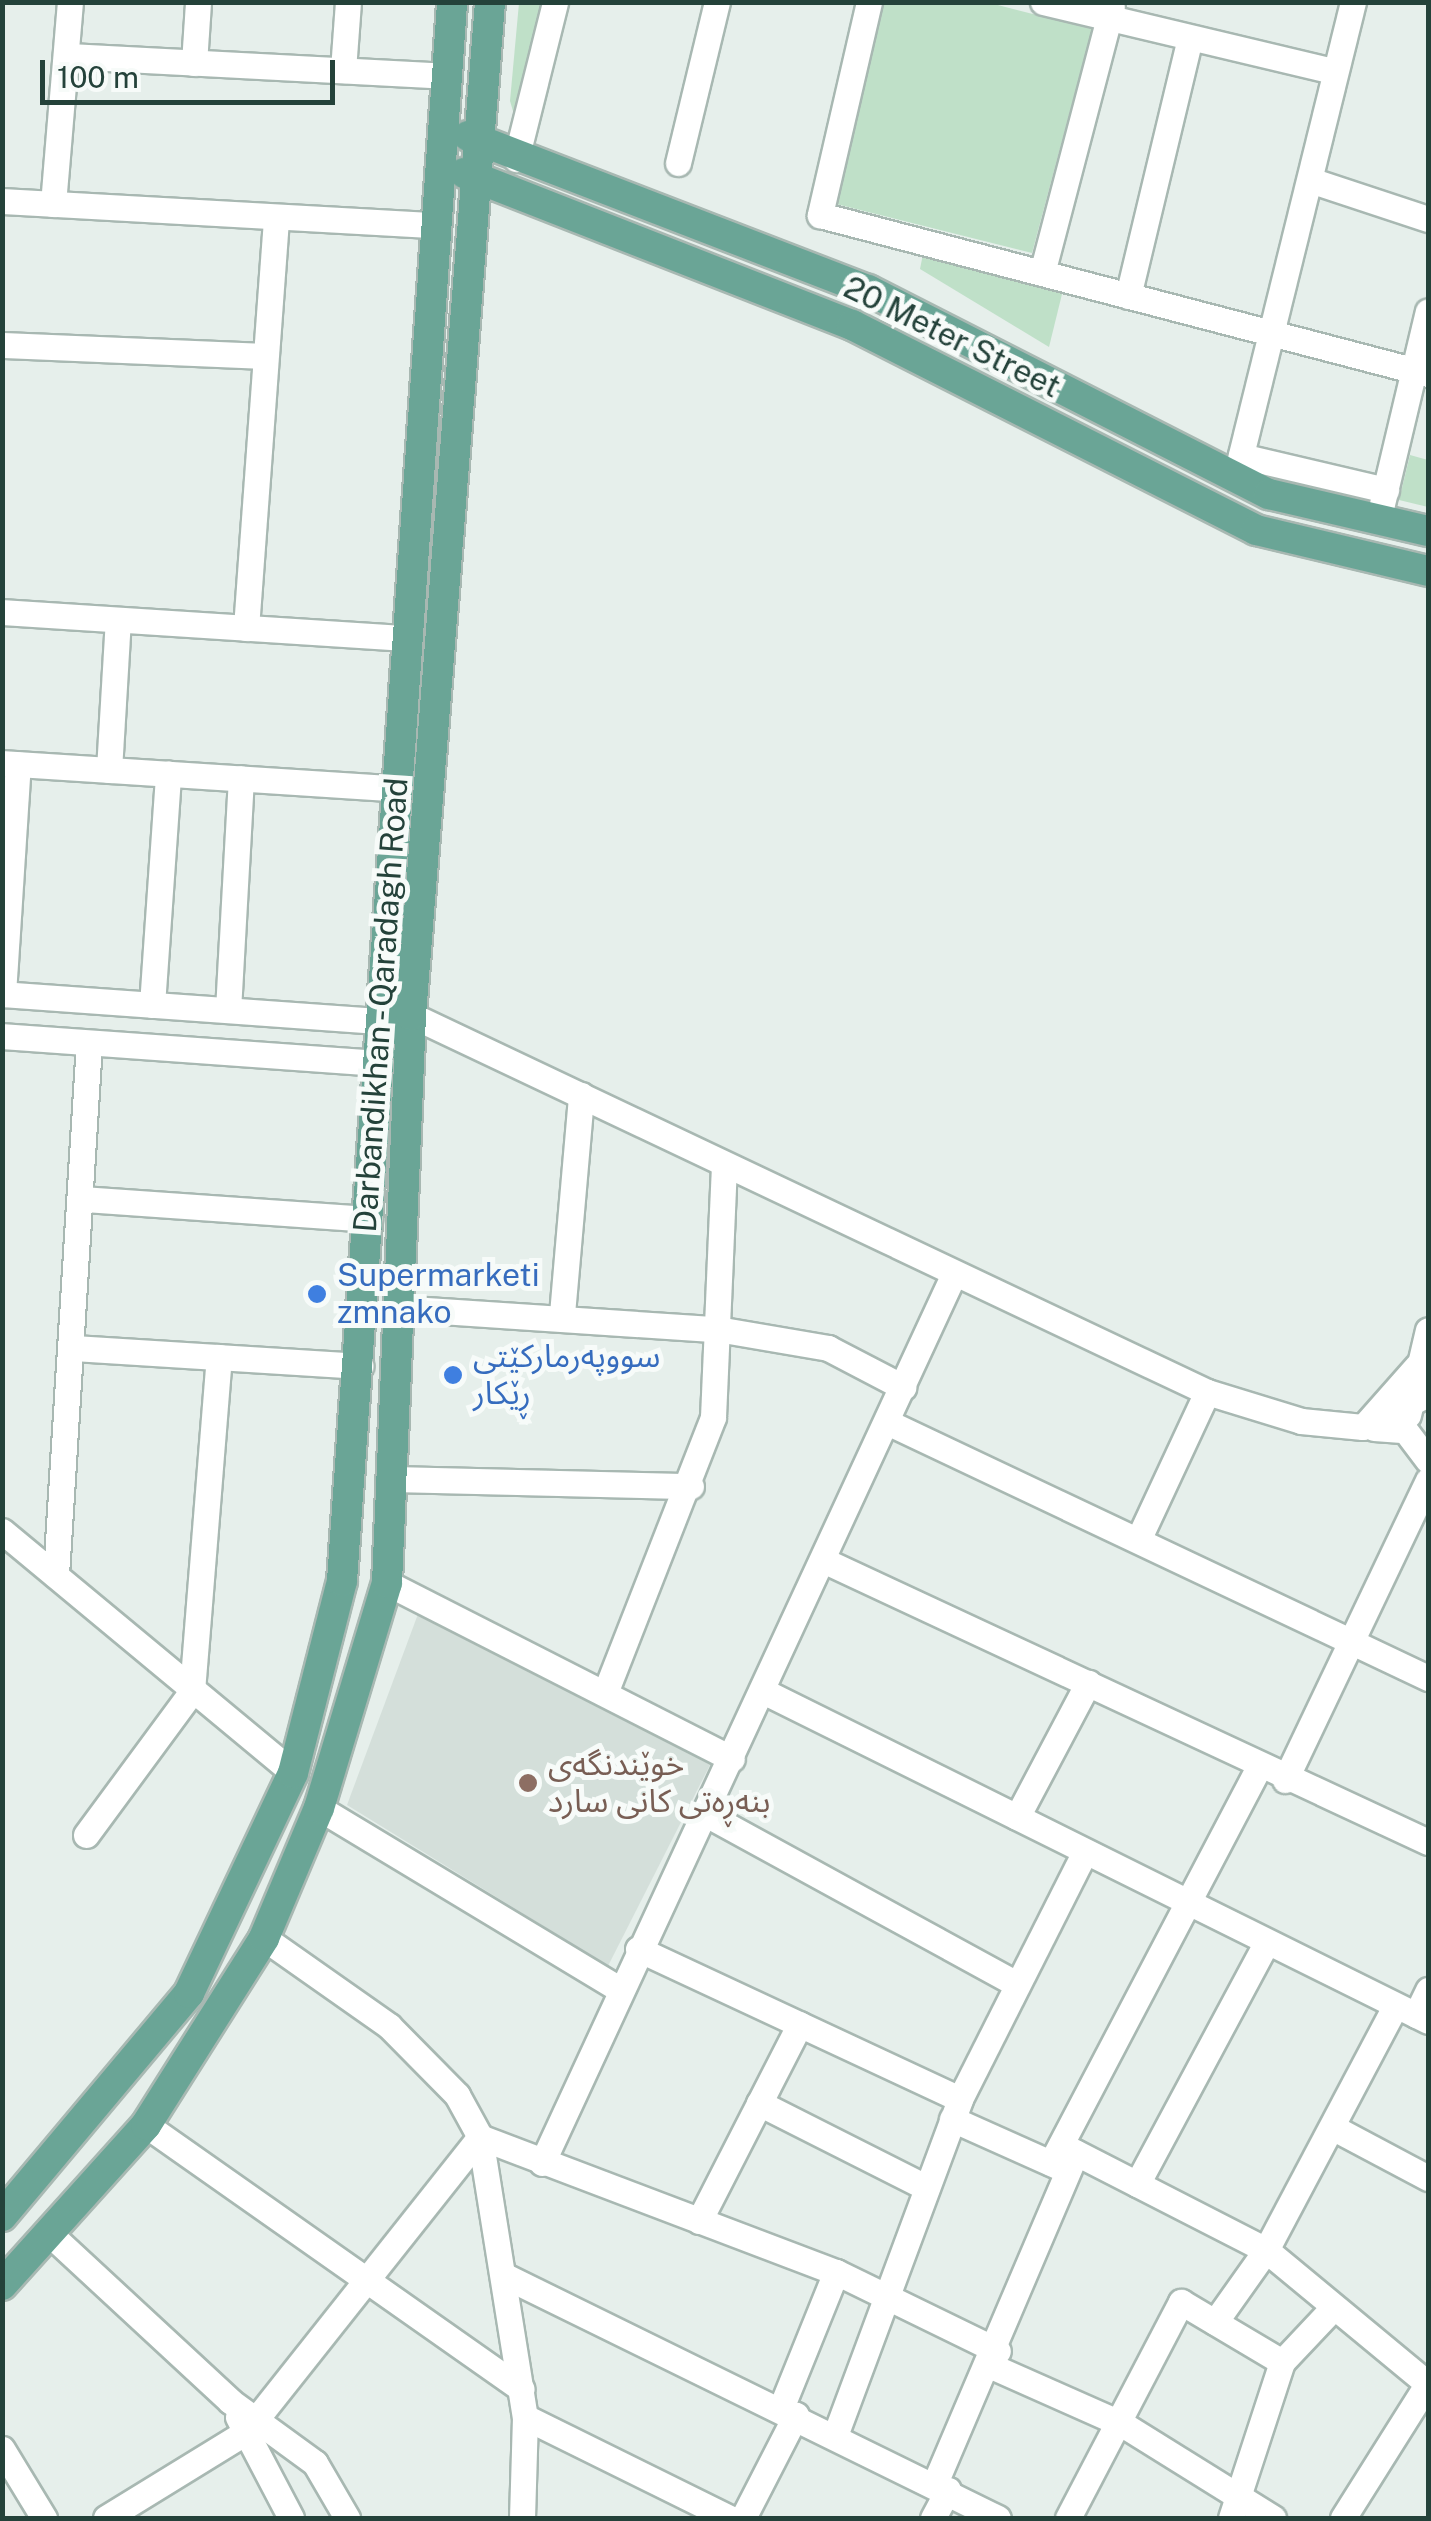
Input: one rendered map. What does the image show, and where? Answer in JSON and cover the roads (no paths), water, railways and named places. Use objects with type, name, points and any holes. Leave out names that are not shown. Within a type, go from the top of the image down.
[{"type":"main road","name":"Darbandikhan - Qaradagh Road","points":[[2,2285],[146,2125],[264,1938],[319,1808],[387,1584],[395,1471],[398,789],[452,2]]},
{"type":"main road","name":"Darbandikhan - Qaradagh Road","points":[[2,2216],[189,1993],[293,1773],[342,1581],[357,1458],[380,1063],[397,1018],[480,178],[490,2]]},
{"type":"main road","points":[[444,126],[482,142]]},
{"type":"main road","name":"20 Meter Street","points":[[482,142],[516,159],[868,290],[1270,494],[1382,504],[1428,531]]},
{"type":"main road","name":"20 Meter Street","points":[[442,166],[852,325],[1256,530],[1428,572]]},
{"type":"main road","points":[[551,206],[559,175]]},
{"type":"main road","points":[[357,1458],[395,1471]]},
{"type":"street","points":[[53,204],[70,2]]},
{"type":"street","points":[[194,62],[198,2]]},
{"type":"street","points":[[344,70],[348,2]]},
{"type":"street","points":[[516,159],[554,2]]},
{"type":"street","points":[[678,163],[717,2]]},
{"type":"street","points":[[869,2],[820,215],[1128,296],[1272,328],[1421,373]]},
{"type":"street","points":[[1043,2],[1111,11],[1190,38],[1333,72]]},
{"type":"street","points":[[1352,2],[1242,456],[1382,504],[1421,373],[1428,311]]},
{"type":"street","points":[[1042,273],[1111,11]]},
{"type":"street","points":[[1128,296],[1190,38]]},
{"type":"street","points":[[67,56],[446,76]]},
{"type":"street","points":[[1310,180],[1428,219]]},
{"type":"street","points":[[2,201],[276,220],[436,225]]},
{"type":"street","points":[[246,628],[276,220]]},
{"type":"street","points":[[2,345],[265,356]]},
{"type":"street","points":[[2,612],[408,638]]},
{"type":"street","points":[[109,770],[118,620]]},
{"type":"street","points":[[398,789],[10,763],[3,994],[397,1018],[581,1095],[952,1278],[1206,1392],[1301,1422],[1363,1427],[1419,1391]]},
{"type":"street","points":[[152,1005],[168,774]]},
{"type":"street","points":[[228,1010],[241,778]]},
{"type":"street","points":[[2,1036],[380,1063]]},
{"type":"street","points":[[56,1575],[84,1199],[89,1042]]},
{"type":"street","points":[[562,1314],[581,1095]]},
{"type":"street","points":[[604,1693],[692,1486],[714,1417],[723,1330],[724,1167]]},
{"type":"street","points":[[84,1199],[370,1218]]},
{"type":"street","points":[[542,2163],[619,1989],[765,1692],[952,1278]]},
{"type":"street","points":[[396,1308],[562,1314],[723,1330],[828,1348],[903,1387]]},
{"type":"street","points":[[1428,1330],[1419,1391],[1428,1460]]},
{"type":"street","points":[[74,1348],[360,1366]]},
{"type":"street","points":[[86,1835],[192,1691],[219,1357]]},
{"type":"street","points":[[1363,1427],[1419,1391]]},
{"type":"street","points":[[1138,1538],[1206,1392]]},
{"type":"street","points":[[887,1422],[1428,1678]]},
{"type":"street","points":[[395,1471],[692,1486]]},
{"type":"street","points":[[1286,1780],[1356,1643],[1428,1480]]},
{"type":"street","points":[[2,1531],[293,1773]]},
{"type":"street","points":[[824,1561],[1088,1683],[1258,1768],[1427,1838]]},
{"type":"street","points":[[387,1584],[732,1759]]},
{"type":"street","points":[[1017,1817],[1088,1683]]},
{"type":"street","points":[[765,1692],[1017,1817],[1264,1947],[1413,2014]]},
{"type":"street","points":[[933,2518],[942,2486],[1070,2159],[1258,1768]]},
{"type":"street","points":[[319,1808],[619,1989]]},
{"type":"street","points":[[706,1814],[1015,1982]]},
{"type":"street","points":[[836,2433],[891,2297],[956,2109],[1015,1982],[1084,1853]]},
{"type":"street","points":[[264,1938],[389,2026],[457,2094],[480,2136],[522,2389],[522,2518]]},
{"type":"street","points":[[1138,2184],[1264,1947]]},
{"type":"street","points":[[638,1950],[800,2024],[956,2109],[1138,2184],[1266,2250],[1332,2309],[1428,2384],[1344,2518]]},
{"type":"street","points":[[1215,2322],[1266,2250],[1332,2127],[1428,1990]]},
{"type":"street","points":[[700,2220],[800,2024]]},
{"type":"street","points":[[759,2103],[927,2188]]},
{"type":"street","points":[[146,2125],[362,2282],[522,2389]]},
{"type":"street","points":[[1332,2127],[1428,2178]]},
{"type":"street","points":[[480,2136],[542,2163],[836,2272],[891,2297],[994,2358],[1122,2424],[1237,2509],[1272,2518]]},
{"type":"street","points":[[106,2518],[251,2425],[480,2136]]},
{"type":"street","points":[[51,2235],[251,2425],[326,2474],[348,2518]]},
{"type":"street","points":[[743,2518],[789,2412],[836,2272]]},
{"type":"street","points":[[505,2276],[836,2433],[998,2518]]},
{"type":"street","points":[[1068,2518],[1122,2424],[1180,2302],[1282,2362]]},
{"type":"street","points":[[1237,2509],[1282,2362],[1332,2309]]},
{"type":"street","points":[[525,2417],[729,2518]]},
{"type":"street","points":[[251,2425],[292,2518]]},
{"type":"street","points":[[2,2449],[44,2518]]},
{"type":"street","points":[[2,2503],[26,2488]]},
{"type":"place","name":"Supermarketi zmnako","points":[[317,1294]]},
{"type":"place","name":"سووپەرمارکێتی ڕێکار","points":[[453,1375]]},
{"type":"place","name":"خوێندنگەی بنەڕەتی کانی سارد","points":[[528,1783]]}]
